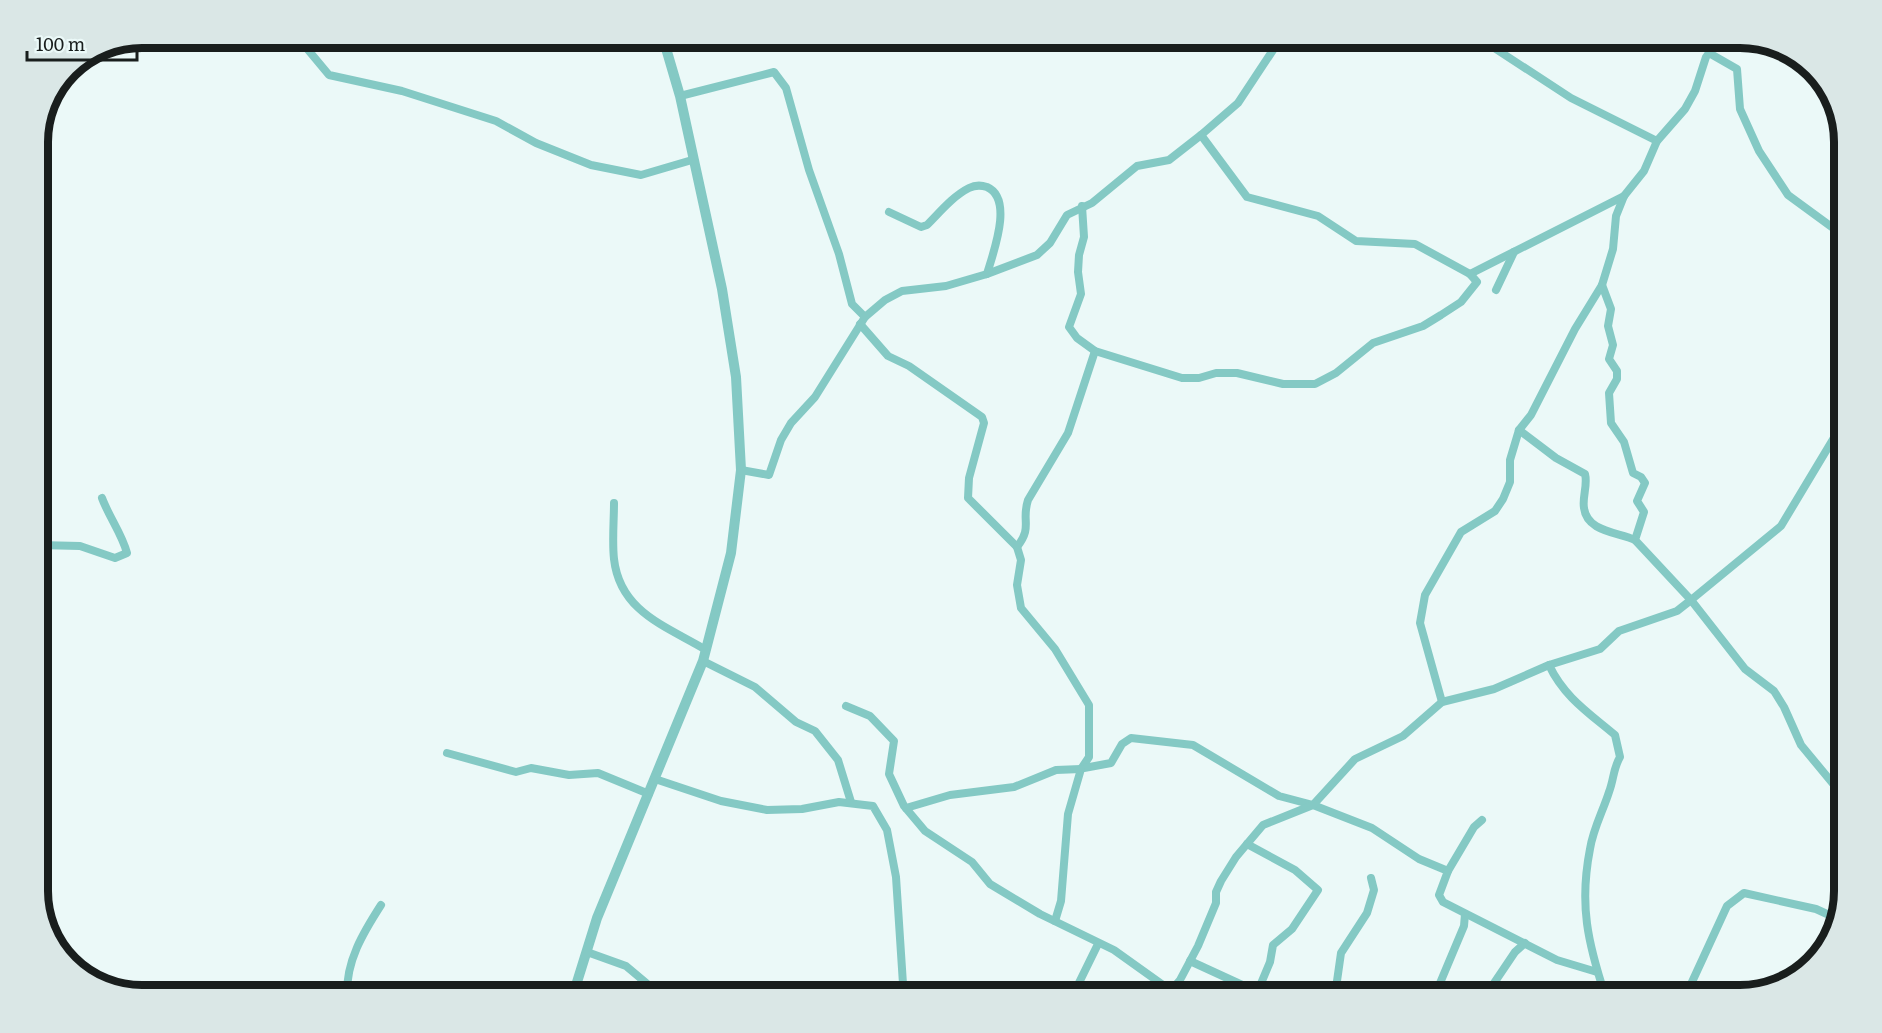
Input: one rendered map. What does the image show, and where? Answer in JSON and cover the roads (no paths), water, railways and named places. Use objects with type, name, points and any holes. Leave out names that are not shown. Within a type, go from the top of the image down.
[{"type":"street","points":[[307,48],[330,75],[402,91],[496,121],[536,143],[591,165],[641,175],[692,160]]},
{"type":"street","points":[[577,985],[597,918],[705,655],[731,553],[741,470],[736,377],[722,290],[692,160],[680,96],[666,48]]},
{"type":"street","points":[[741,470],[769,474],[791,423],[815,397],[863,321],[885,300],[902,291],[946,286],[987,274],[1037,255],[1050,243],[1067,215],[1092,202],[1137,166],[1169,160],[1238,103],[1274,48]]},
{"type":"street","points":[[1494,48],[1571,98],[1657,141]]},
{"type":"street","points":[[1442,702],[1419,623],[1425,595],[1461,532],[1495,511],[1503,499],[1510,482],[1510,460],[1519,430],[1531,415],[1575,329],[1602,285],[1613,249],[1616,216],[1624,196],[1644,171],[1657,141],[1685,109],[1713,48]]},
{"type":"street","points":[[1709,54],[1737,69],[1740,109],[1748,130],[1788,195],[1834,229]]},
{"type":"street","points":[[680,96],[774,72],[786,88],[809,170],[840,254],[852,304],[888,356],[909,366],[982,417],[984,423],[969,478],[968,498],[1017,547],[1021,560],[1017,585],[1021,608],[1055,649],[1089,705],[1091,736],[1089,757],[1082,768],[1068,814],[1061,901],[1055,921]]},
{"type":"street","points":[[1082,206],[1084,237],[1079,255],[1078,272],[1082,294],[1069,327],[1077,338],[1095,351],[1182,378],[1200,378],[1216,373],[1237,373],[1282,384],[1315,384],[1336,373],[1372,343],[1423,326],[1461,302],[1478,282],[1470,274],[1415,244],[1356,241],[1318,216],[1247,197],[1201,135]]},
{"type":"street","points":[[889,212],[921,227],[927,225],[970,187],[981,185],[990,189],[996,194],[1000,210],[1000,228],[987,274]]},
{"type":"street","points":[[1470,274],[1624,196]]},
{"type":"street","points":[[1496,290],[1514,251]]},
{"type":"street","points":[[1602,285],[1611,309],[1608,326],[1613,345],[1609,359],[1617,371],[1617,378],[1609,393],[1611,423],[1624,442],[1633,473],[1641,477],[1645,483],[1636,501],[1644,512],[1635,540]]},
{"type":"street","points":[[1017,547],[1026,534],[1024,509],[1068,434],[1095,351]]},
{"type":"street","points":[[1519,430],[1556,458],[1586,474],[1584,508],[1592,523],[1600,529],[1635,540],[1691,600],[1745,669],[1774,691],[1801,745],[1834,785]]},
{"type":"street","points":[[1174,985],[1190,961],[1216,903],[1216,892],[1221,880],[1263,825],[1313,805],[1355,759],[1403,736],[1442,702],[1494,689],[1549,665],[1600,649],[1619,631],[1677,611],[1781,526],[1834,439]]},
{"type":"street","points":[[48,545],[81,546],[115,558],[127,554],[124,542],[108,515],[102,498]]},
{"type":"street","points":[[614,503],[614,559],[626,597],[639,611],[755,687],[796,722],[815,732],[824,740],[838,760],[851,802]]},
{"type":"street","points":[[1549,665],[1555,678],[1591,718],[1615,735],[1620,757],[1614,768],[1609,793],[1590,848],[1584,891],[1588,944],[1601,985]]},
{"type":"street","points":[[846,706],[870,716],[894,741],[889,774],[906,807],[925,831],[972,862],[990,884],[1098,944],[1114,950],[1162,985]]},
{"type":"street","points":[[906,807],[950,795],[1014,787],[1056,770],[1111,762],[1122,744],[1131,738],[1193,745],[1280,796],[1313,805],[1372,828],[1419,859],[1448,871]]},
{"type":"street","points":[[447,753],[516,772],[531,768],[569,775],[598,773],[649,794]]},
{"type":"street","points":[[656,779],[721,801],[767,810],[851,802],[873,806],[888,830],[896,877],[903,985]]},
{"type":"street","points":[[1482,820],[1474,826],[1448,871],[1439,895],[1443,902],[1557,960],[1597,972]]},
{"type":"street","points":[[1247,844],[1295,870],[1318,891],[1292,929],[1274,945],[1263,985]]},
{"type":"street","points":[[1337,985],[1341,953],[1367,913],[1374,890],[1371,878]]},
{"type":"street","points":[[1691,985],[1727,906],[1744,893],[1816,909],[1830,916]]},
{"type":"street","points":[[347,985],[347,970],[362,935],[381,905]]},
{"type":"street","points":[[1440,985],[1464,926],[1465,914]]},
{"type":"street","points":[[1493,985],[1517,949],[1525,943]]},
{"type":"street","points":[[1078,985],[1098,944]]},
{"type":"street","points":[[588,952],[626,966],[649,985]]},
{"type":"street","points":[[1190,961],[1241,985]]}]
